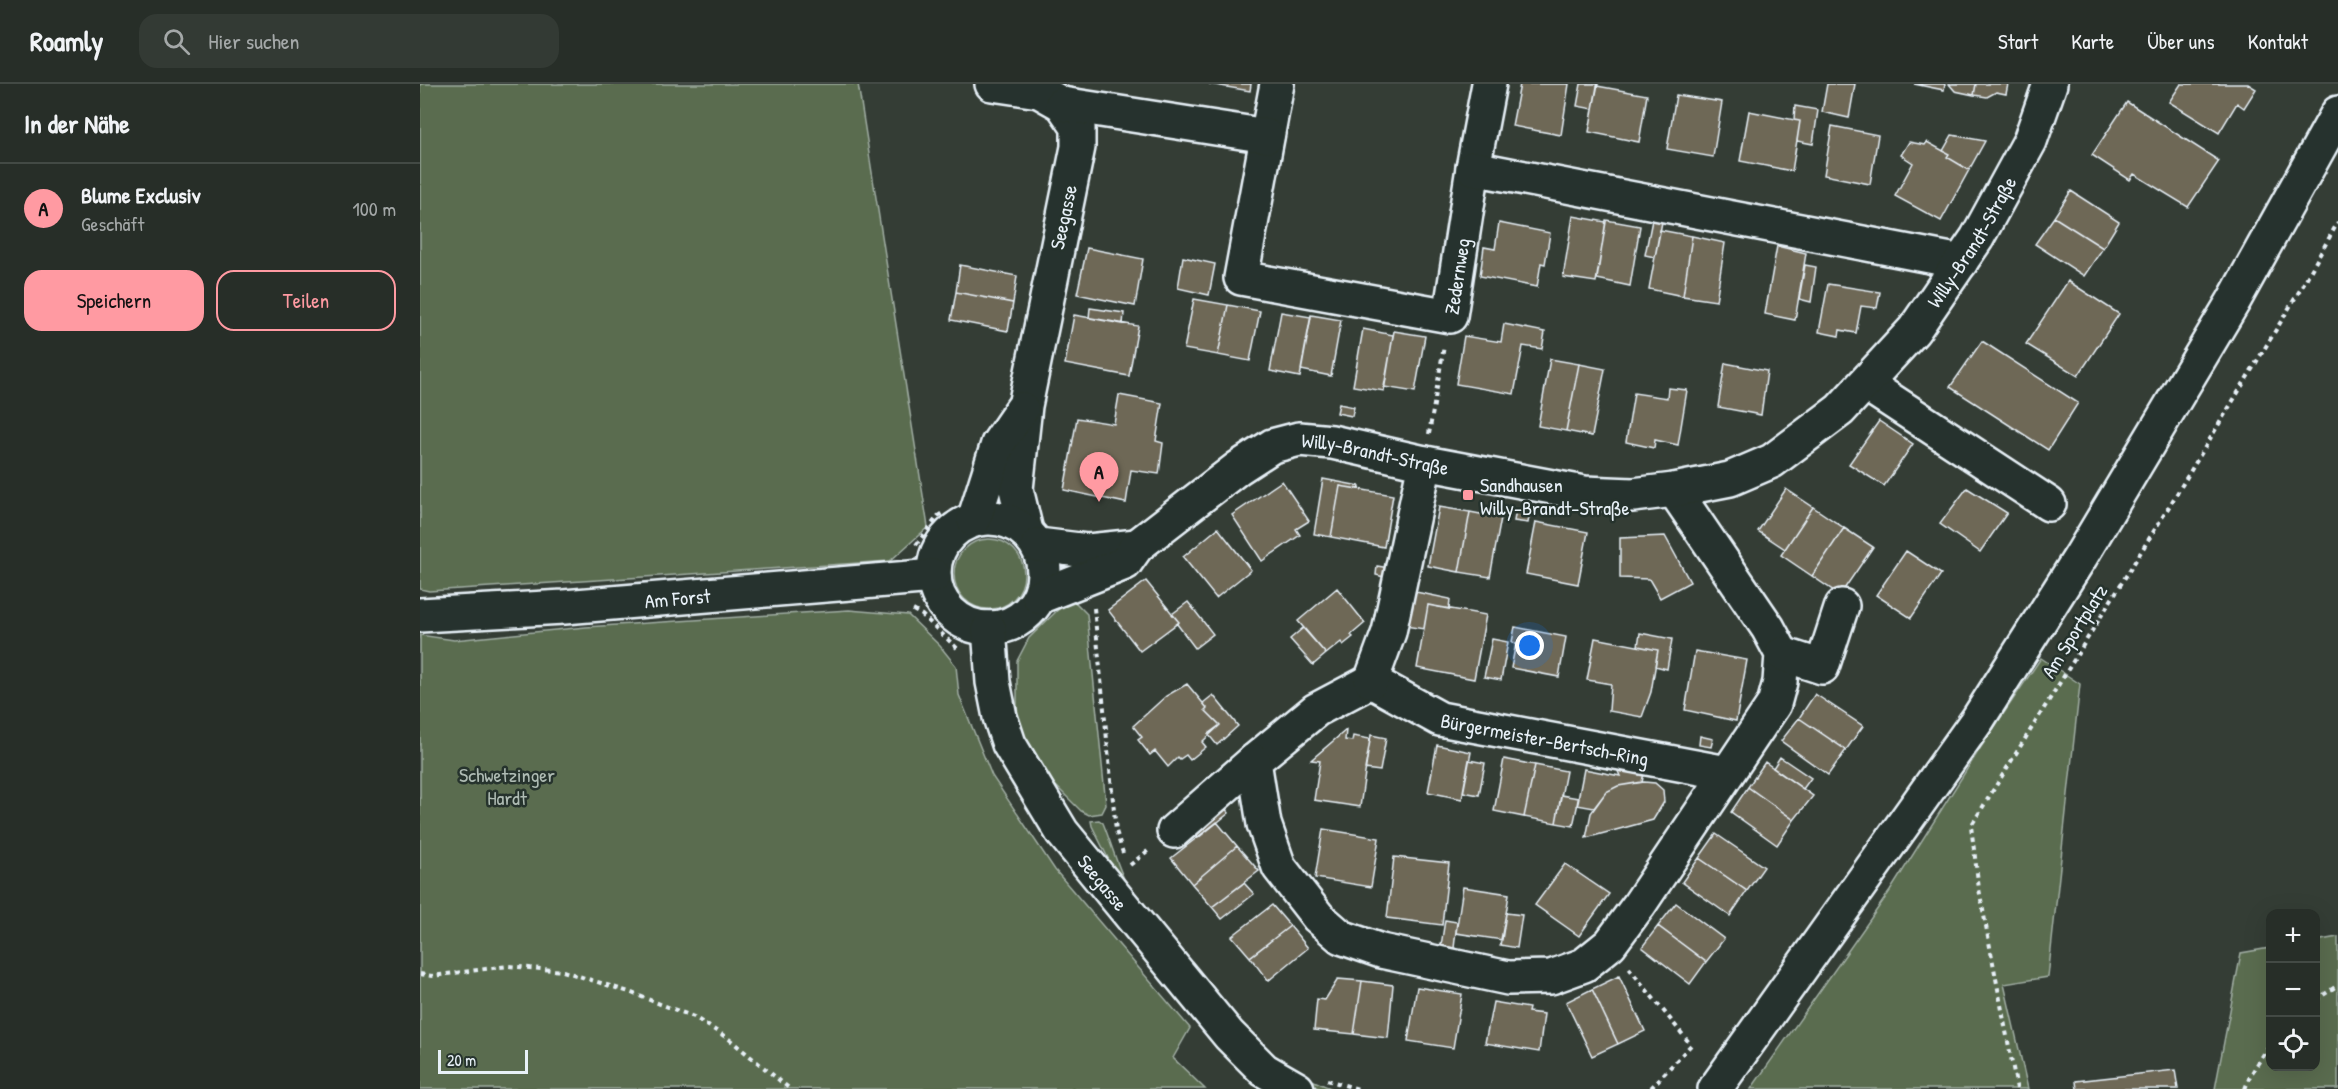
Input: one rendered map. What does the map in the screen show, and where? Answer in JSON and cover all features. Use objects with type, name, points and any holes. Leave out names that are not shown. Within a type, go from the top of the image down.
[{"type":"street","points":[[992,84],[1040,91],[1062,104],[1267,136],[1277,84]]},
{"type":"street","name":"Zedernweg","points":[[1267,136],[1241,278],[1450,316],[1473,168],[1489,84]]},
{"type":"street","name":"Willy-Brandt-Straße","points":[[1040,597],[1125,562],[1137,546],[1220,482],[1272,446],[1299,439],[1332,442],[1425,463],[1584,493],[1633,495],[1674,490],[1730,479],[1772,461],[1840,410],[1914,330],[1977,238],[2030,141],[2050,84]]},
{"type":"street","name":"Seegasse","points":[[1032,538],[1016,489],[1025,405],[1078,147],[1078,127],[1062,104]]},
{"type":"street","points":[[1715,1089],[1978,719],[2081,556],[2234,302],[2338,113]]},
{"type":"street","points":[[1473,168],[1961,261]]},
{"type":"street","points":[[1866,384],[2049,504]]},
{"type":"street","name":"Seegasse","points":[[960,515],[998,444],[1025,405]]},
{"type":"street","points":[[1174,831],[1316,710],[1371,681],[1389,632],[1425,463]]},
{"type":"street","points":[[1254,761],[1264,825],[1279,867],[1318,917],[1341,937],[1381,951],[1508,978],[1551,977],[1584,966],[1610,944],[1639,905],[1774,704],[1780,682],[1782,654],[1768,628],[1674,490]]},
{"type":"street","points":[[1032,538],[1044,562],[1045,580],[1040,597],[1031,610],[1019,620],[1005,626],[989,628],[973,626],[957,619],[945,607],[937,592],[934,576],[936,558],[944,541],[957,528],[960,515],[992,517],[1010,521],[1032,538],[1088,550],[1137,546]]},
{"type":"street","name":"Am Forst","points":[[420,615],[564,607],[934,576]]},
{"type":"street","points":[[1782,654],[1822,668],[1842,606]]},
{"type":"street","name":"Seegasse","points":[[989,628],[993,682],[1000,717],[1009,744],[1062,832],[1229,1035],[1264,1070],[1310,1084]]},
{"type":"street","name":"Bürgermeister-Bertsch-Ring","points":[[1371,681],[1440,719],[1727,773]]},
{"type":"path","name":"Am Sportplatz","points":[[2017,1089],[1979,889],[1971,826],[2170,505],[2300,290],[2338,222]]},
{"type":"path","points":[[1425,463],[1450,316]]},
{"type":"path","points":[[960,515],[939,516],[908,555],[894,561],[889,581],[899,604],[922,615],[993,682]]},
{"type":"path","points":[[1093,599],[1116,831],[1127,868]]},
{"type":"path","points":[[1610,944],[1691,1045],[1650,1089]]},
{"type":"path","points":[[420,974],[432,976],[508,966],[563,971],[629,992],[694,1017],[729,1039],[790,1089]]},
{"type":"path","points":[[2320,997],[2338,985]]},
{"type":"path","points":[[2246,1089],[2250,1076],[2266,1052]]},
{"type":"path","points":[[1310,1084],[1358,1089]]},
{"type":"green space","points":[[420,84],[858,84],[928,527],[890,561],[429,591],[420,589]]},
{"type":"green space","points":[[989,539],[1002,542],[1014,549],[1021,561],[1024,574],[1021,587],[1014,599],[1002,606],[989,609],[976,606],[964,599],[957,587],[954,574],[957,561],[964,549],[976,542]]},
{"type":"green space","points":[[1068,600],[1076,603],[1087,614],[1106,805],[1102,813],[1089,815],[1081,811],[1038,768],[1019,728],[1017,661],[1029,638]]},
{"type":"green space","name":"Schwetzinger Hardt","points":[[849,610],[908,615],[940,646],[956,666],[959,695],[992,776],[1055,870],[1190,1028],[1173,1058],[1205,1089],[420,1089],[420,635],[454,640],[586,627]]},
{"type":"green space","points":[[2041,658],[2080,684],[2048,977],[2004,984],[2028,1089],[1751,1089],[1890,891],[1981,747]]},
{"type":"green space","points":[[1099,820],[1103,823],[1121,872],[1133,895],[1227,1010],[1264,1047],[1285,1064],[1333,1089],[1321,1089],[1308,1084],[1252,1045],[1126,894],[1092,826],[1091,821]]},
{"type":"green space","points":[[2338,937],[2338,1089],[2215,1089],[2241,953],[2266,949],[2266,1071],[2320,1071],[2320,940]]},
{"type":"building","points":[[1209,84],[1251,84],[1250,91]]},
{"type":"building","points":[[1520,84],[1569,84],[1561,135],[1512,126]]},
{"type":"building","points":[[1581,84],[1598,84],[1593,109],[1577,106]]},
{"type":"building","points":[[1827,84],[1855,84],[1849,118],[1822,112]]},
{"type":"building","points":[[1914,84],[1945,84],[1944,90]]},
{"type":"building","points":[[1949,84],[1976,84],[1974,95],[1955,91]]},
{"type":"building","points":[[1976,84],[2008,84],[2006,94],[1996,92],[1987,97],[1974,95]]},
{"type":"building","points":[[2181,84],[2248,84],[2256,89],[2244,108],[2237,103],[2219,133],[2169,102]]},
{"type":"building","points":[[1597,86],[1647,95],[1639,142],[1589,132]]},
{"type":"building","points":[[1676,95],[1722,102],[1713,157],[1667,149]]},
{"type":"building","points":[[2127,102],[2219,161],[2188,207],[2134,174],[2130,180],[2092,155]]},
{"type":"building","points":[[1795,106],[1818,110],[1813,144],[1797,141],[1800,121],[1794,120]]},
{"type":"building","points":[[1749,111],[1800,121],[1792,171],[1740,161]]},
{"type":"building","points":[[1832,126],[1878,135],[1870,184],[1824,175]]},
{"type":"building","points":[[1952,135],[1985,141],[1969,170],[1947,157],[1949,154],[1943,151]]},
{"type":"building","points":[[1909,142],[1925,145],[1927,142],[1949,154],[1947,157],[1969,170],[1941,221],[1895,196],[1913,163],[1901,155]]},
{"type":"building","points":[[2071,191],[2119,222],[2103,248],[2054,217]]},
{"type":"building","points":[[1653,215],[1663,217],[1655,257],[1645,255]]},
{"type":"building","points":[[1573,216],[1606,222],[1596,282],[1563,277]]},
{"type":"building","points":[[2054,217],[2103,248],[2084,276],[2035,244]]},
{"type":"building","points":[[1606,220],[1640,226],[1630,286],[1597,279]]},
{"type":"building","points":[[1499,223],[1550,233],[1545,264],[1541,263],[1537,287],[1480,276],[1484,247],[1495,249]]},
{"type":"building","points":[[1660,230],[1692,236],[1683,296],[1649,289]]},
{"type":"building","points":[[1692,236],[1725,243],[1716,301],[1683,296]]},
{"type":"building","points":[[1777,246],[1806,253],[1795,320],[1765,314]]},
{"type":"building","points":[[1087,248],[1143,259],[1135,306],[1077,294]]},
{"type":"building","points":[[1183,257],[1215,264],[1209,295],[1178,288]]},
{"type":"building","points":[[960,265],[1017,276],[1013,303],[956,292]]},
{"type":"building","points":[[1805,265],[1816,267],[1811,302],[1799,299]]},
{"type":"building","points":[[2068,281],[2119,314],[2078,376],[2026,344]]},
{"type":"building","points":[[1828,284],[1880,292],[1877,308],[1861,306],[1856,333],[1840,330],[1839,336],[1819,332]]},
{"type":"building","points":[[956,292],[1013,303],[1008,331],[951,320]]},
{"type":"building","points":[[1194,299],[1228,305],[1218,355],[1184,349]]},
{"type":"building","points":[[1228,305],[1260,311],[1250,361],[1218,355]]},
{"type":"building","points":[[1090,308],[1124,313],[1123,324],[1089,318]]},
{"type":"building","points":[[1281,312],[1311,317],[1300,377],[1270,371]]},
{"type":"building","points":[[1074,315],[1138,326],[1129,376],[1065,364]]},
{"type":"building","points":[[1311,315],[1341,320],[1331,376],[1301,370]]},
{"type":"building","points":[[1504,324],[1545,332],[1542,349],[1523,346],[1514,394],[1456,384],[1464,336],[1501,342]]},
{"type":"building","points":[[1363,329],[1393,335],[1384,391],[1353,386]]},
{"type":"building","points":[[1394,331],[1425,336],[1415,392],[1384,387]]},
{"type":"building","points":[[1982,341],[2078,403],[2048,450],[1950,387]]},
{"type":"building","points":[[1550,359],[1579,364],[1566,431],[1538,426]]},
{"type":"building","points":[[1725,363],[1767,371],[1761,415],[1718,407]]},
{"type":"building","points":[[1579,364],[1605,369],[1592,436],[1566,431]]},
{"type":"building","points":[[1668,388],[1687,390],[1678,445],[1655,440],[1654,448],[1626,442],[1634,393],[1667,398]]},
{"type":"building","points":[[1119,395],[1162,403],[1156,441],[1163,443],[1159,474],[1131,470],[1126,503],[1064,490],[1077,418],[1114,424]]},
{"type":"building","points":[[1339,404],[1354,407],[1352,416],[1337,413]]},
{"type":"building","points":[[1879,421],[1913,444],[1884,486],[1849,464]]},
{"type":"building","points":[[1323,479],[1360,486],[1359,489],[1340,486],[1331,537],[1314,534]]},
{"type":"building","points":[[1282,481],[1309,521],[1296,529],[1300,535],[1262,561],[1232,515]]},
{"type":"building","points":[[1340,486],[1393,495],[1384,547],[1331,537]]},
{"type":"building","points":[[1967,488],[2007,513],[1980,552],[1940,524]]},
{"type":"building","points":[[1786,489],[1813,507],[1785,549],[1758,531]]},
{"type":"building","points":[[1439,507],[1470,512],[1459,572],[1428,566]]},
{"type":"building","points":[[1813,507],[1844,528],[1812,576],[1781,555]]},
{"type":"building","points":[[1516,509],[1530,511],[1528,523],[1514,521]]},
{"type":"building","points":[[1470,512],[1501,518],[1490,577],[1459,572]]},
{"type":"building","points":[[1536,522],[1588,532],[1578,584],[1526,574]]},
{"type":"building","points":[[1218,528],[1251,570],[1216,598],[1183,557]]},
{"type":"building","points":[[1844,528],[1873,547],[1840,595],[1812,576]]},
{"type":"building","points":[[1665,536],[1690,582],[1660,598],[1649,579],[1620,578],[1620,538]]},
{"type":"building","points":[[1906,551],[1941,574],[1911,618],[1876,595]]},
{"type":"building","points":[[1377,566],[1390,568],[1388,578],[1376,575]]},
{"type":"building","points":[[1146,581],[1179,622],[1140,651],[1108,610]]},
{"type":"building","points":[[1337,588],[1365,623],[1343,645],[1341,642],[1326,654],[1298,621]]},
{"type":"building","points":[[1411,591],[1450,599],[1449,609],[1428,605],[1424,629],[1405,626]]},
{"type":"building","points":[[1188,602],[1213,634],[1195,648],[1172,614]]},
{"type":"building","points":[[1428,605],[1486,615],[1474,679],[1417,668]]},
{"type":"building","points":[[1515,627],[1566,637],[1559,677],[1511,668],[1516,643],[1512,642]]},
{"type":"building","points":[[1303,628],[1326,654],[1313,665],[1290,639]]},
{"type":"building","points":[[1640,633],[1672,639],[1667,669],[1655,666],[1658,650],[1638,646]]},
{"type":"building","points":[[1595,638],[1658,650],[1651,692],[1642,717],[1609,711],[1611,684],[1587,680]]},
{"type":"building","points":[[1492,639],[1508,642],[1501,680],[1484,677]]},
{"type":"building","points":[[1695,651],[1747,660],[1736,721],[1685,710]]},
{"type":"building","points":[[1187,684],[1207,708],[1205,710],[1220,725],[1202,742],[1206,747],[1190,760],[1186,755],[1180,759],[1178,757],[1168,767],[1155,751],[1150,755],[1138,740],[1142,737],[1133,726],[1166,696]]},
{"type":"building","points":[[1815,694],[1863,726],[1846,750],[1799,718]]},
{"type":"building","points":[[1213,695],[1238,726],[1217,745],[1208,734],[1220,725],[1205,710],[1207,708],[1203,703]]},
{"type":"building","points":[[1799,718],[1846,750],[1828,775],[1781,741]]},
{"type":"building","points":[[1346,730],[1345,740],[1352,741],[1353,736],[1370,739],[1360,807],[1314,800],[1320,761],[1311,760]]},
{"type":"building","points":[[1371,735],[1386,738],[1380,771],[1365,769]]},
{"type":"building","points":[[1700,736],[1713,739],[1711,747],[1699,745]]},
{"type":"building","points":[[1437,745],[1471,752],[1462,799],[1428,792]]},
{"type":"building","points":[[1780,757],[1811,778],[1803,789],[1773,768]]},
{"type":"building","points":[[1504,759],[1535,765],[1524,817],[1494,811]]},
{"type":"building","points":[[1469,760],[1485,763],[1479,795],[1463,792]]},
{"type":"building","points":[[1765,762],[1813,796],[1794,820],[1748,787]]},
{"type":"building","points":[[1535,765],[1566,771],[1556,823],[1524,817]]},
{"type":"building","points":[[1584,769],[1620,776],[1617,769],[1644,773],[1642,782],[1618,786],[1606,792],[1594,808],[1577,805]]},
{"type":"building","points":[[1644,782],[1655,783],[1663,790],[1664,802],[1653,820],[1586,838],[1591,813],[1606,792],[1618,786]]},
{"type":"building","points":[[1748,787],[1794,820],[1777,845],[1731,812]]},
{"type":"building","points":[[1561,795],[1579,798],[1573,826],[1556,823]]},
{"type":"building","points":[[1220,803],[1229,813],[1198,838],[1190,828]]},
{"type":"building","points":[[1217,822],[1237,846],[1192,884],[1171,858]]},
{"type":"building","points":[[1323,829],[1379,838],[1371,887],[1315,878]]},
{"type":"building","points":[[1716,834],[1764,867],[1747,891],[1699,858]]},
{"type":"building","points":[[1237,846],[1259,871],[1212,907],[1192,884]]},
{"type":"building","points":[[1394,857],[1449,863],[1442,925],[1387,918]]},
{"type":"building","points":[[1699,858],[1747,891],[1730,916],[1682,882]]},
{"type":"building","points":[[1565,864],[1609,894],[1579,936],[1535,905]]},
{"type":"building","points":[[1244,883],[1254,894],[1222,919],[1212,907]]},
{"type":"building","points":[[1463,887],[1509,894],[1502,940],[1456,933]]},
{"type":"building","points":[[1676,903],[1724,939],[1706,962],[1658,926]]},
{"type":"building","points":[[1272,905],[1290,926],[1250,957],[1232,936]]},
{"type":"building","points":[[1506,913],[1522,915],[1517,948],[1500,945]]},
{"type":"building","points":[[1445,920],[1457,922],[1454,948],[1441,946]]},
{"type":"building","points":[[1290,926],[1308,948],[1268,981],[1250,957]]},
{"type":"building","points":[[1658,926],[1706,962],[1690,984],[1642,947]]},
{"type":"building","points":[[1619,976],[1645,1031],[1618,1044],[1592,989]]},
{"type":"building","points":[[1338,979],[1362,981],[1354,1034],[1314,1030],[1317,999],[1325,1000]]},
{"type":"building","points":[[1362,981],[1393,985],[1388,1038],[1354,1034]]},
{"type":"building","points":[[1417,987],[1462,994],[1453,1048],[1408,1041]]},
{"type":"building","points":[[1592,989],[1618,1044],[1592,1056],[1566,1002]]},
{"type":"building","points":[[1493,1002],[1529,1008],[1528,1012],[1544,1014],[1539,1052],[1485,1043]]},
{"type":"building","points":[[2175,1070],[2178,1089],[2077,1089],[2076,1081]]},
{"type":"place","name":"Sandhausen Willy-Brandt-Straße","points":[[1468,495]]},
{"type":"place","name":"Blume Exclusiv","points":[[1099,502]]}]
